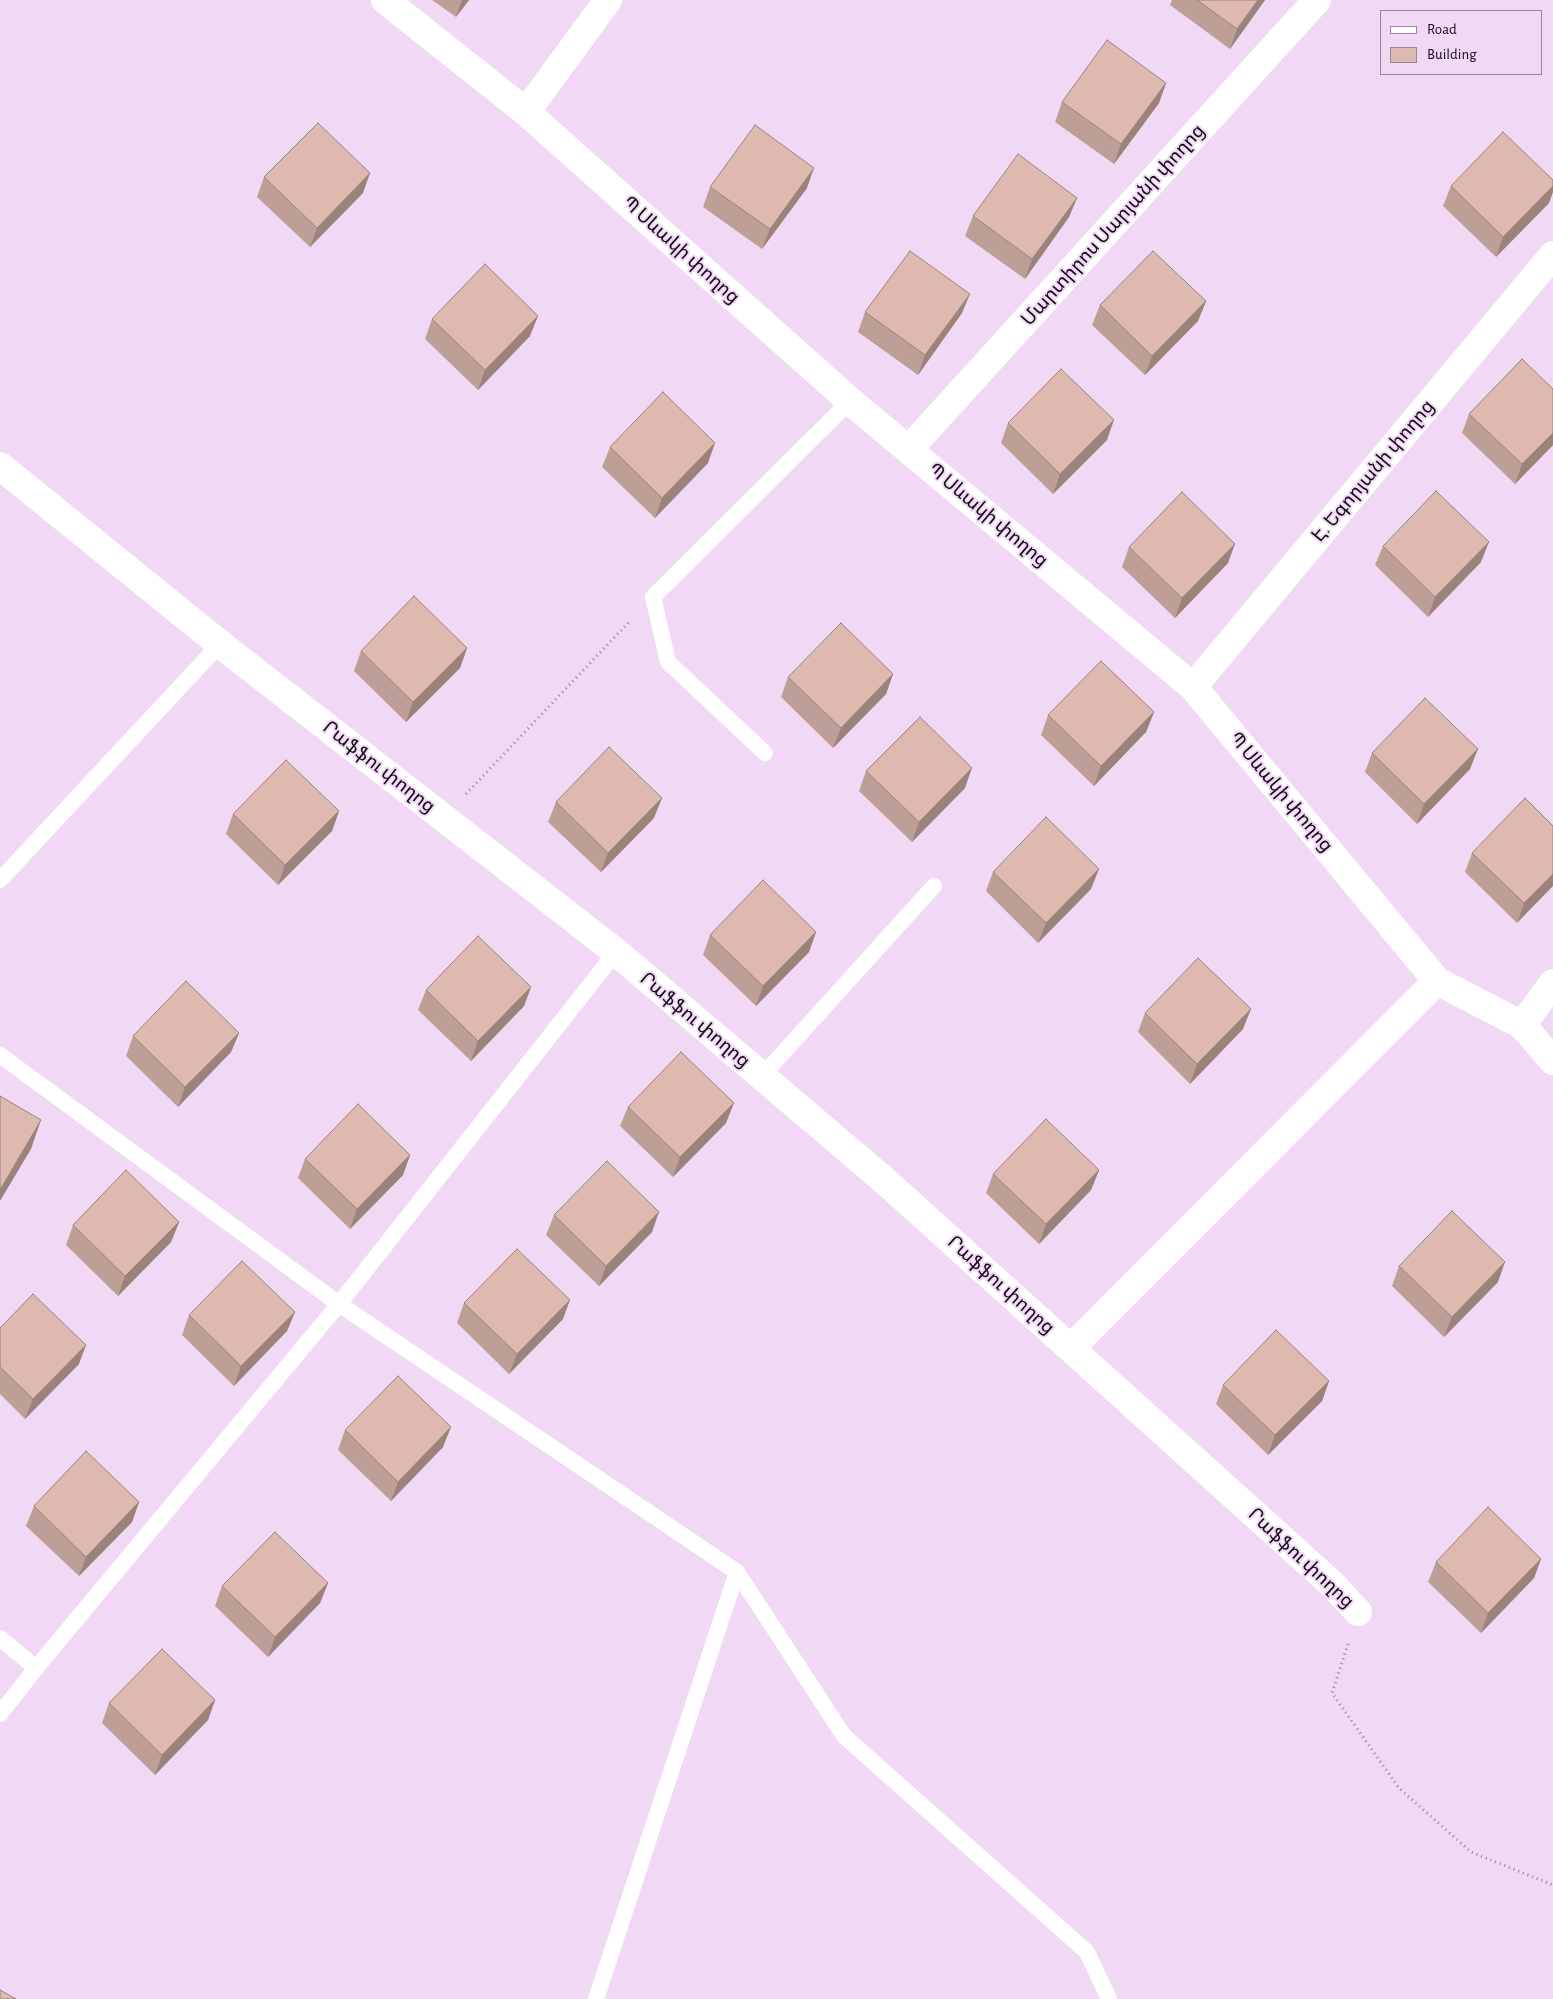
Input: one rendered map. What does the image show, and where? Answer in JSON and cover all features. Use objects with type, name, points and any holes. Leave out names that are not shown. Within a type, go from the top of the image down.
[{"type":"street","name":"Պ Սևակի փողոց","points":[[385,0],[526,112],[850,401],[1194,687],[1436,981],[1522,1024],[1553,1061]]},
{"type":"street","points":[[526,112],[608,0]]},
{"type":"street","name":"Մարտիրոս Սարյանի փողոց","points":[[909,449],[1317,0]]},
{"type":"street","name":"Է․ Եգորյանի փողոց","points":[[1194,687],[1553,255]]},
{"type":"street","name":"Րաֆֆու փողոց","points":[[0,466],[220,644],[616,952],[885,1181],[1333,1584],[1358,1612]]},
{"type":"street","points":[[1071,1348],[1436,981]]},
{"type":"street","points":[[1522,1024],[1553,983]]},
{"type":"lane","points":[[765,752],[668,662],[653,597],[850,401]]},
{"type":"lane","points":[[0,880],[220,644]]},
{"type":"lane","points":[[762,1076],[934,886]]},
{"type":"lane","points":[[0,1714],[36,1668],[339,1304],[616,952]]},
{"type":"lane","points":[[0,1055],[339,1304],[737,1572],[844,1736],[1087,1952],[1109,1999]]},
{"type":"lane","points":[[596,1999],[737,1572]]},
{"type":"lane","points":[[0,1638],[36,1668]]},
{"type":"path","points":[[444,818],[653,597]]},
{"type":"path","points":[[1358,1612],[1332,1693],[1399,1788],[1471,1852],[1553,1885]]},
{"type":"building","points":[[1197,0],[1258,0],[1237,29]]},
{"type":"building","points":[[1107,40],[1166,83],[1121,144],[1062,102]]},
{"type":"building","points":[[318,123],[370,173],[317,228],[264,177]]},
{"type":"building","points":[[755,125],[814,168],[770,229],[710,187]]},
{"type":"building","points":[[1503,132],[1553,180],[1553,186],[1503,237],[1451,186]]},
{"type":"building","points":[[1018,154],[1077,198],[1032,259],[973,216]]},
{"type":"building","points":[[910,251],[970,294],[925,355],[865,312]]},
{"type":"building","points":[[1153,251],[1206,301],[1152,356],[1100,305]]},
{"type":"building","points":[[485,264],[538,316],[485,370],[432,319]]},
{"type":"building","points":[[1522,359],[1553,389],[1553,433],[1522,464],[1469,414]]},
{"type":"building","points":[[1061,369],[1114,420],[1060,474],[1008,423]]},
{"type":"building","points":[[663,392],[715,443],[662,498],[610,447]]},
{"type":"building","points":[[1436,491],[1489,542],[1435,597],[1383,546]]},
{"type":"building","points":[[1182,492],[1235,544],[1182,598],[1129,547]]},
{"type":"building","points":[[414,596],[467,648],[413,702],[361,651]]},
{"type":"building","points":[[841,623],[893,674],[841,728],[788,677]]},
{"type":"building","points":[[1101,661],[1154,712],[1101,766],[1048,715]]},
{"type":"building","points":[[1425,698],[1478,749],[1424,804],[1372,753]]},
{"type":"building","points":[[920,717],[972,768],[919,822],[866,771]]},
{"type":"building","points":[[609,747],[662,798],[608,853],[556,802]]},
{"type":"building","points":[[286,760],[339,811],[285,865],[233,814]]},
{"type":"building","points":[[1525,798],[1553,826],[1553,874],[1524,903],[1472,853]]},
{"type":"building","points":[[1046,817],[1099,869],[1046,923],[993,872]]},
{"type":"building","points":[[763,880],[816,932],[763,986],[710,935]]},
{"type":"building","points":[[478,936],[531,987],[478,1041],[426,990]]},
{"type":"building","points":[[1198,958],[1251,1009],[1197,1064],[1145,1013]]},
{"type":"building","points":[[186,981],[239,1033],[185,1087],[133,1036]]},
{"type":"building","points":[[681,1052],[734,1103],[680,1157],[628,1107]]},
{"type":"building","points":[[0,1096],[41,1120],[0,1190]]},
{"type":"building","points":[[358,1104],[410,1155],[357,1209],[305,1159]]},
{"type":"building","points":[[1046,1119],[1099,1170],[1046,1224],[993,1174]]},
{"type":"building","points":[[607,1161],[659,1212],[606,1266],[554,1215]]},
{"type":"building","points":[[126,1170],[179,1222],[125,1276],[73,1225]]},
{"type":"building","points":[[1452,1211],[1505,1262],[1452,1317],[1399,1266]]},
{"type":"building","points":[[517,1249],[570,1300],[517,1354],[464,1303]]},
{"type":"building","points":[[242,1261],[295,1312],[241,1366],[189,1315]]},
{"type":"building","points":[[33,1294],[86,1345],[33,1399],[0,1367],[0,1328]]},
{"type":"building","points":[[1276,1330],[1329,1381],[1275,1435],[1223,1385]]},
{"type":"building","points":[[398,1376],[451,1427],[398,1482],[345,1430]]},
{"type":"building","points":[[86,1451],[139,1502],[86,1557],[34,1506]]},
{"type":"building","points":[[1488,1507],[1541,1559],[1488,1613],[1436,1562]]},
{"type":"building","points":[[275,1532],[328,1583],[275,1637],[222,1586]]},
{"type":"building","points":[[162,1649],[215,1700],[162,1755],[109,1703]]},
{"type":"building","points":[[0,1990],[16,1999],[0,1999]]}]
